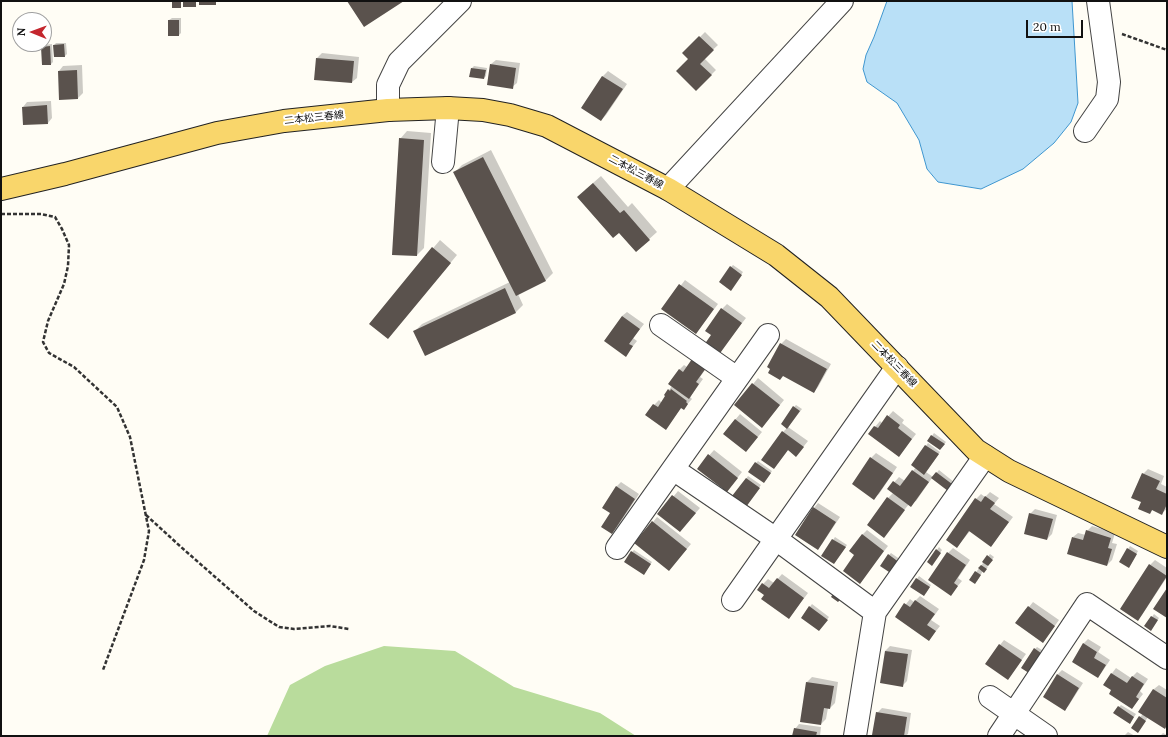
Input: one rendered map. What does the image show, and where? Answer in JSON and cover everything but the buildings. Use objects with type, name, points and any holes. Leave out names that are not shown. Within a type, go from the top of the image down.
[{"type":"main road","name":"二本松三春線","points":[[1,189],[65,174],[217,133],[284,121],[388,110],[448,108],[483,110],[510,115],[547,126],[668,190],[776,255],[830,297],[976,450],[1010,471],[1167,547]]},
{"type":"street","points":[[388,110],[388,85],[399,62],[460,1]]},
{"type":"street","points":[[668,190],[842,1]]},
{"type":"street","points":[[1085,131],[1107,99],[1109,82],[1098,1]]},
{"type":"street","points":[[443,162],[448,108]]},
{"type":"street","points":[[661,325],[737,378]]},
{"type":"street","points":[[617,548],[768,335]]},
{"type":"street","points":[[733,600],[897,366]]},
{"type":"street","points":[[855,736],[875,612],[986,456]]},
{"type":"street","points":[[673,469],[776,539],[875,612]]},
{"type":"street","points":[[999,736],[1087,604],[1167,658]]},
{"type":"street","points":[[990,697],[1046,736]]},
{"type":"path","points":[[1101,26],[1167,50]]},
{"type":"path","points":[[1,214],[41,214],[55,217],[62,229],[69,245],[68,266],[64,284],[48,321],[43,342],[49,353],[74,367],[117,407],[130,437],[149,531],[144,560],[103,670]]},
{"type":"path","points":[[146,515],[254,611],[279,627],[294,629],[330,626],[349,628]]},
{"type":"green space","points":[[384,646],[455,651],[514,687],[600,713],[636,736],[267,736],[290,685],[325,666]]},
{"type":"water","points":[[887,1],[1072,1],[1078,103],[1071,122],[1054,143],[1023,169],[981,189],[938,182],[927,169],[919,140],[897,103],[867,82],[863,69],[866,55]]}]
